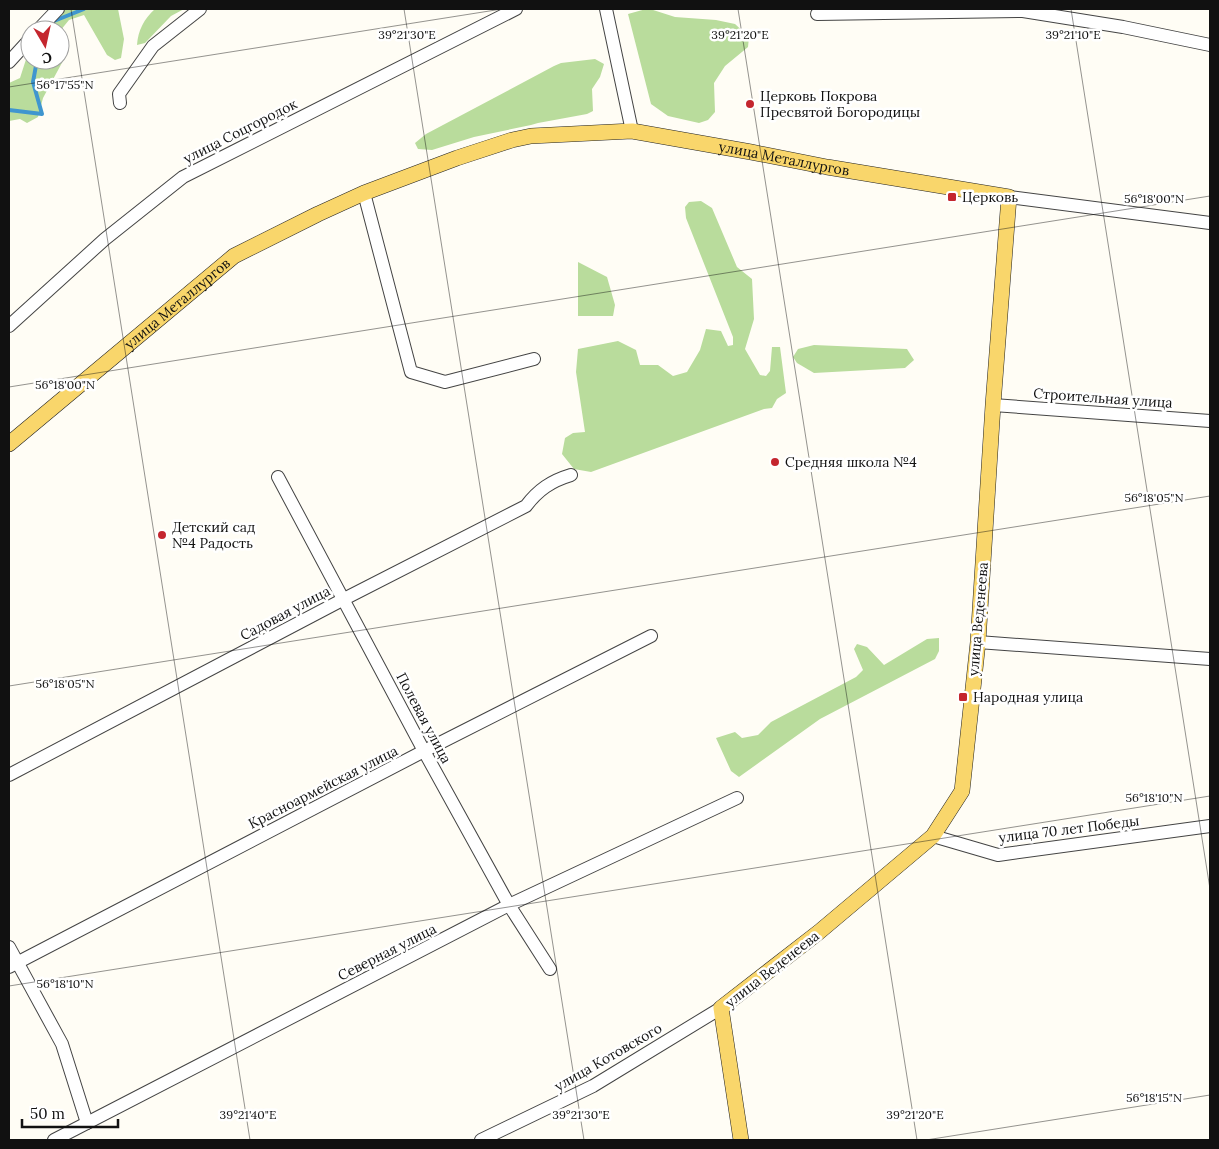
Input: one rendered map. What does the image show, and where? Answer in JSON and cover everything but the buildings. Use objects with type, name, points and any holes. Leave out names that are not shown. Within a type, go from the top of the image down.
[{"type":"main road","name":"улица Металлургов","points":[[9,444],[234,256],[364,193],[456,158],[512,140],[531,136],[632,131],[827,167],[1009,197]]},
{"type":"main road","name":"улица Веденеева","points":[[742,1140],[721,1008],[819,932],[933,836],[962,791],[978,642],[993,405],[1009,197]]},
{"type":"street","points":[[48,20],[58,9]]},
{"type":"street","points":[[120,103],[119,94],[153,46],[200,9]]},
{"type":"street","name":"улица Соцгородок","points":[[9,326],[105,239],[183,177],[516,9]]},
{"type":"street","points":[[606,9],[632,131]]},
{"type":"street","points":[[817,14],[1023,12],[1123,27],[1210,45]]},
{"type":"street","points":[[9,62],[20,50]]},
{"type":"street","points":[[364,193],[411,372],[445,382],[534,359]]},
{"type":"street","name":"улица Металлургов","points":[[1009,197],[1210,223]]},
{"type":"street","name":"Строительная улица","points":[[993,405],[1210,421]]},
{"type":"street","name":"Садовая улица","points":[[9,775],[344,599],[526,506],[545,487],[557,479],[571,475]]},
{"type":"street","name":"Полевая улица","points":[[278,477],[424,751],[509,905],[550,970]]},
{"type":"street","name":"Красноармейская улица","points":[[13,965],[424,751],[651,636]]},
{"type":"street","points":[[978,642],[1210,659]]},
{"type":"street","name":"Северная улица","points":[[54,1140],[509,905],[737,798]]},
{"type":"street","name":"улица 70 лет Победы","points":[[933,836],[998,855],[1210,826]]},
{"type":"street","points":[[9,947],[13,965],[62,1044],[88,1123]]},
{"type":"street","name":"улица Котовского","points":[[481,1140],[593,1086],[721,1008]]},
{"type":"green space","points":[[62,9],[118,9],[124,39],[121,58],[115,60],[107,55],[84,15],[69,20],[52,20]]},
{"type":"green space","points":[[155,9],[184,9],[171,16],[145,43],[137,45],[142,25]]},
{"type":"green space","points":[[646,9],[675,17],[716,20],[735,24],[749,37],[748,47],[725,66],[714,83],[715,112],[708,120],[699,123],[668,116],[651,104],[628,14]]},
{"type":"green space","points":[[595,59],[604,64],[600,77],[592,89],[593,111],[587,114],[474,137],[432,150],[418,149],[415,143],[426,134],[554,66],[561,63]]},
{"type":"green space","points":[[23,70],[58,70],[43,98],[38,117],[27,123],[20,119],[9,121],[9,83],[20,78]]},
{"type":"green space","points":[[701,201],[712,208],[737,267],[752,279],[754,319],[745,349],[760,375],[766,376],[770,371],[772,347],[780,347],[786,393],[777,399],[772,408],[764,409],[591,472],[574,469],[562,454],[565,438],[573,433],[585,432],[576,372],[578,349],[618,341],[636,350],[640,365],[658,365],[673,376],[687,372],[700,350],[706,329],[721,331],[728,346],[733,345],[733,337],[686,218],[685,207],[689,202]]},
{"type":"green space","points":[[578,262],[607,277],[615,305],[613,316],[578,316]]},
{"type":"green space","points":[[814,345],[907,349],[914,360],[905,368],[814,373],[797,363],[793,357],[798,349]]},
{"type":"green space","points":[[939,638],[939,651],[935,659],[820,719],[739,777],[731,771],[716,738],[735,732],[742,738],[758,735],[771,722],[856,677],[863,670],[854,649],[857,644],[867,647],[884,665],[927,639]]},
{"type":"waterway","points":[[56,20],[84,9]]},
{"type":"waterway","points":[[9,110],[42,114],[33,82],[35,70]]},
{"type":"place","name":"Церковь Покрова Пресвятой Богородицы","points":[[750,104]]},
{"type":"place","name":"Церковь","points":[[952,197]]},
{"type":"place","name":"Средняя школа №4","points":[[775,462]]},
{"type":"place","name":"Детский сад №4 Радость","points":[[162,535]]},
{"type":"place","name":"Народная улица","points":[[963,697]]}]
